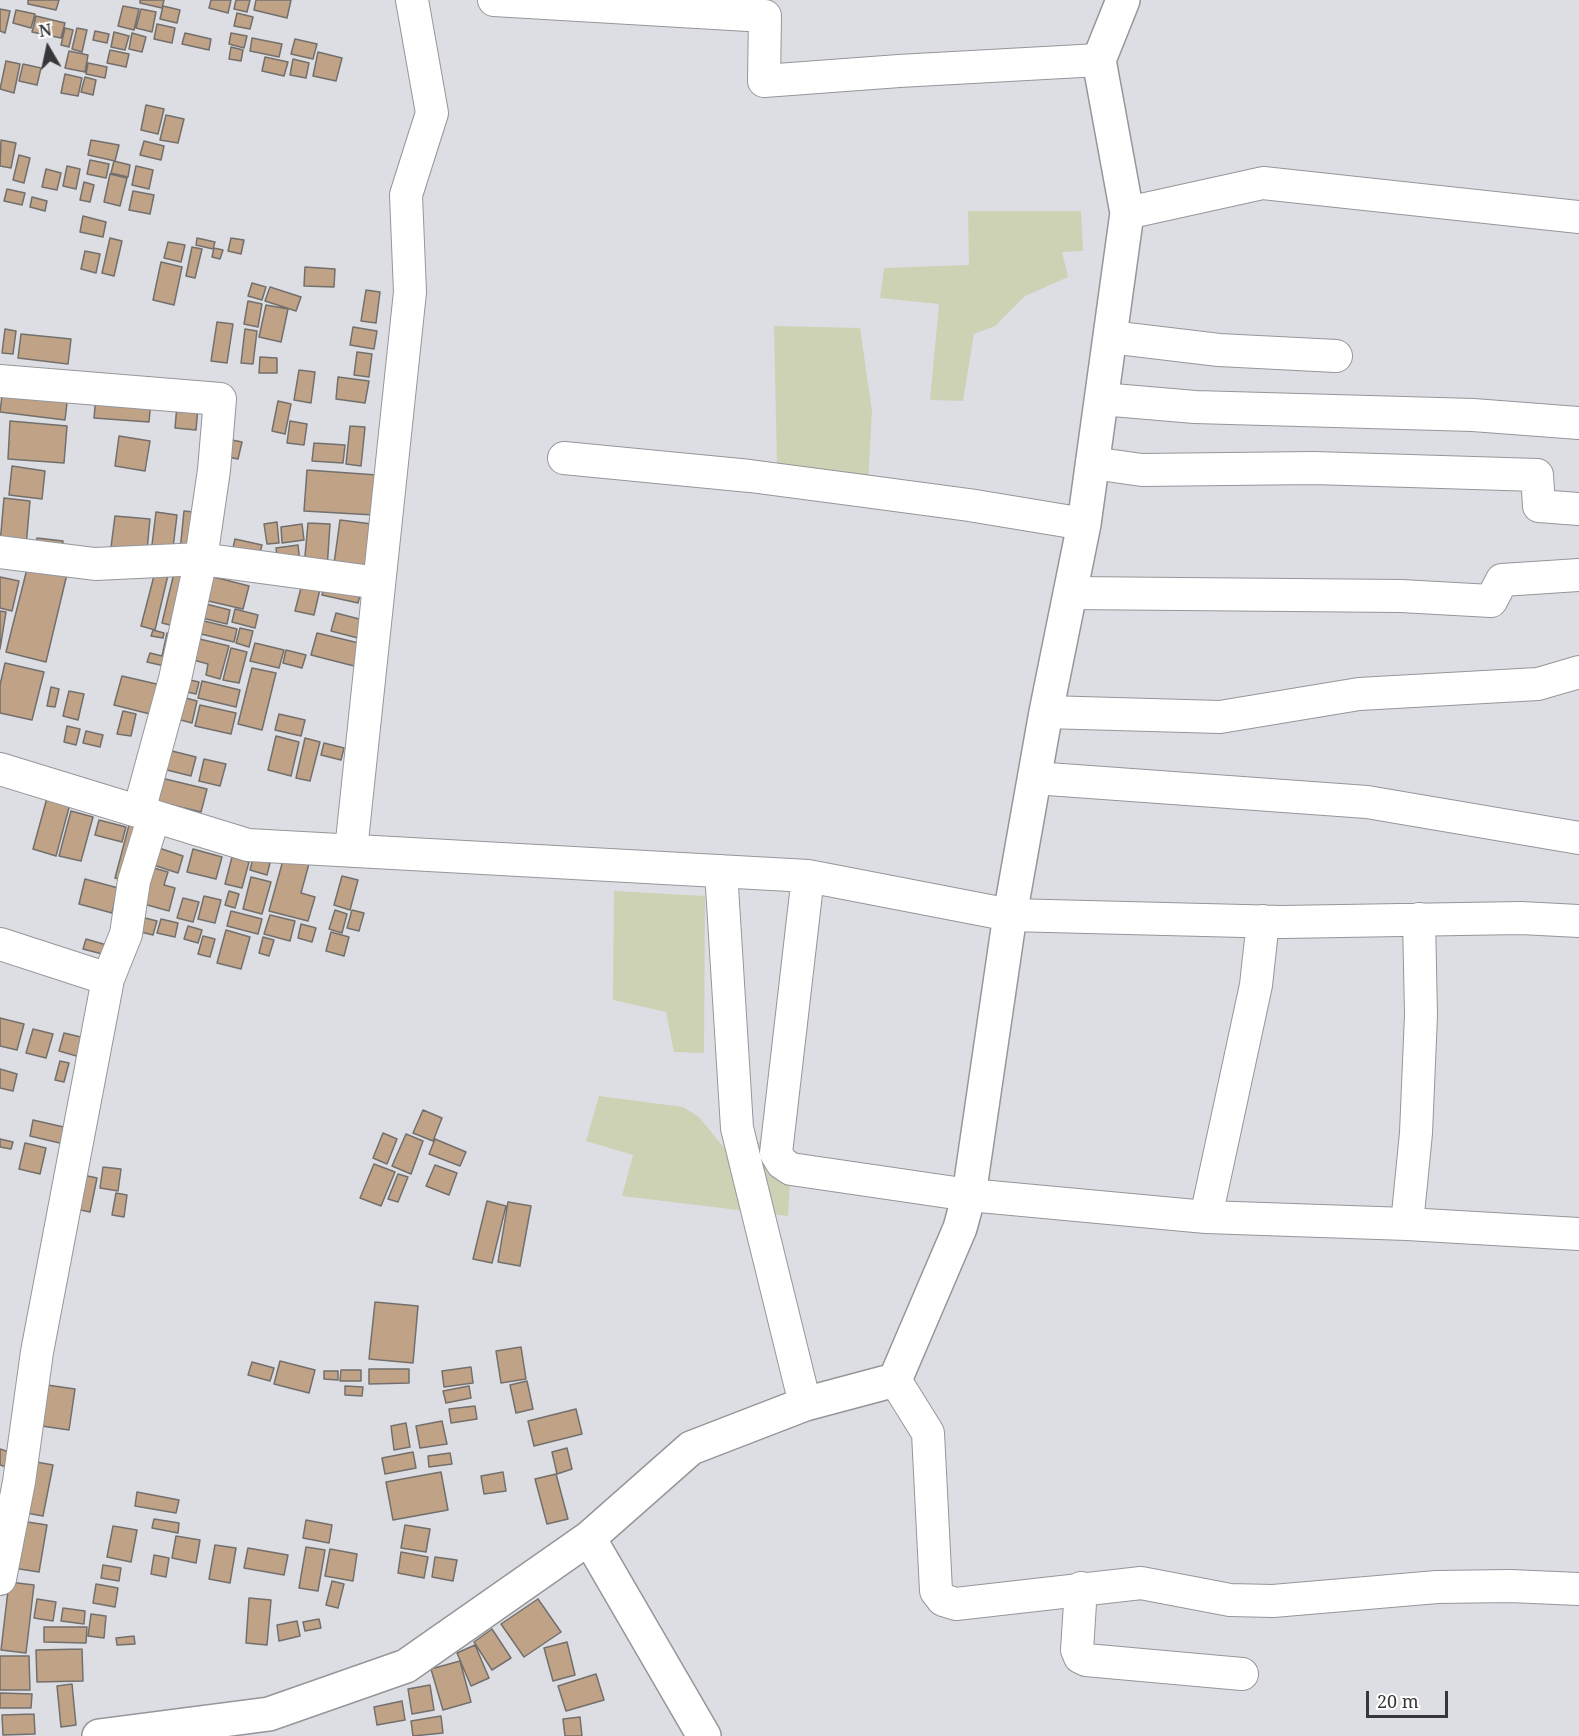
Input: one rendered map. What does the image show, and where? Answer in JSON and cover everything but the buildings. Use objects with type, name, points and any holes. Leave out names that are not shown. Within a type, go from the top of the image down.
[{"type":"street","points":[[351,850],[410,292],[406,195],[432,113],[412,0]]},
{"type":"street","points":[[494,0],[765,16],[764,81],[1099,60]]},
{"type":"street","points":[[895,1380],[960,1228],[969,1195],[1010,915],[1046,712],[1084,524],[1127,213],[1099,60],[1123,0]]},
{"type":"street","points":[[1127,213],[1263,183],[1579,217]]},
{"type":"street","points":[[1110,337],[1219,350],[1336,356]]},
{"type":"street","points":[[0,381],[220,399],[214,470],[201,559],[146,813],[126,934],[108,978],[42,1329],[19,1482],[0,1579]]},
{"type":"street","points":[[1101,399],[1195,407],[1473,415],[1579,423]]},
{"type":"street","points":[[564,458],[838,487],[1084,524]]},
{"type":"street","points":[[1092,463],[1142,470],[1314,468],[1537,475],[1539,506],[1579,509]]},
{"type":"street","points":[[0,552],[95,564],[201,559],[379,584]]},
{"type":"street","points":[[1071,592],[1401,596],[1491,601],[1502,580],[1579,575]]},
{"type":"street","points":[[1046,712],[1220,717],[1359,694],[1538,684],[1579,672]]},
{"type":"street","points":[[0,769],[248,844],[808,876],[1010,915],[1263,921],[1521,918],[1579,921]]},
{"type":"street","points":[[1034,778],[1367,802],[1579,838]]},
{"type":"street","points":[[721,871],[737,1128],[805,1404]]},
{"type":"street","points":[[808,876],[776,1154],[782,1163],[791,1169],[969,1195],[1206,1217],[1407,1224],[1579,1234]]},
{"type":"street","points":[[1407,1224],[1416,1133],[1421,1015],[1419,919]]},
{"type":"street","points":[[1206,1217],[1256,986],[1263,921]]},
{"type":"street","points":[[0,944],[108,978]]},
{"type":"street","points":[[99,1736],[269,1714],[406,1666],[589,1538],[691,1448],[805,1404],[895,1380]]},
{"type":"street","points":[[895,1380],[928,1433],[936,1591],[943,1600],[956,1604],[1141,1583],[1230,1600],[1273,1600],[1437,1587],[1510,1586],[1579,1589]]},
{"type":"street","points":[[589,1538],[704,1736]]},
{"type":"street","points":[[1081,1588],[1077,1650],[1080,1657],[1086,1660],[1242,1674]]},
{"type":"green space","points":[[968,211],[1081,211],[1083,251],[1062,252],[1068,277],[1025,296],[995,326],[974,334],[963,401],[930,400],[939,304],[880,298],[884,268],[969,265]]},
{"type":"green space","points":[[774,326],[860,328],[872,411],[868,483],[777,467]]},
{"type":"green space","points":[[614,891],[705,896],[704,1053],[674,1052],[666,1012],[613,1000]]},
{"type":"green space","points":[[599,1096],[683,1107],[699,1117],[729,1154],[760,1142],[791,1169],[788,1216],[622,1196],[633,1155],[586,1141]]}]
